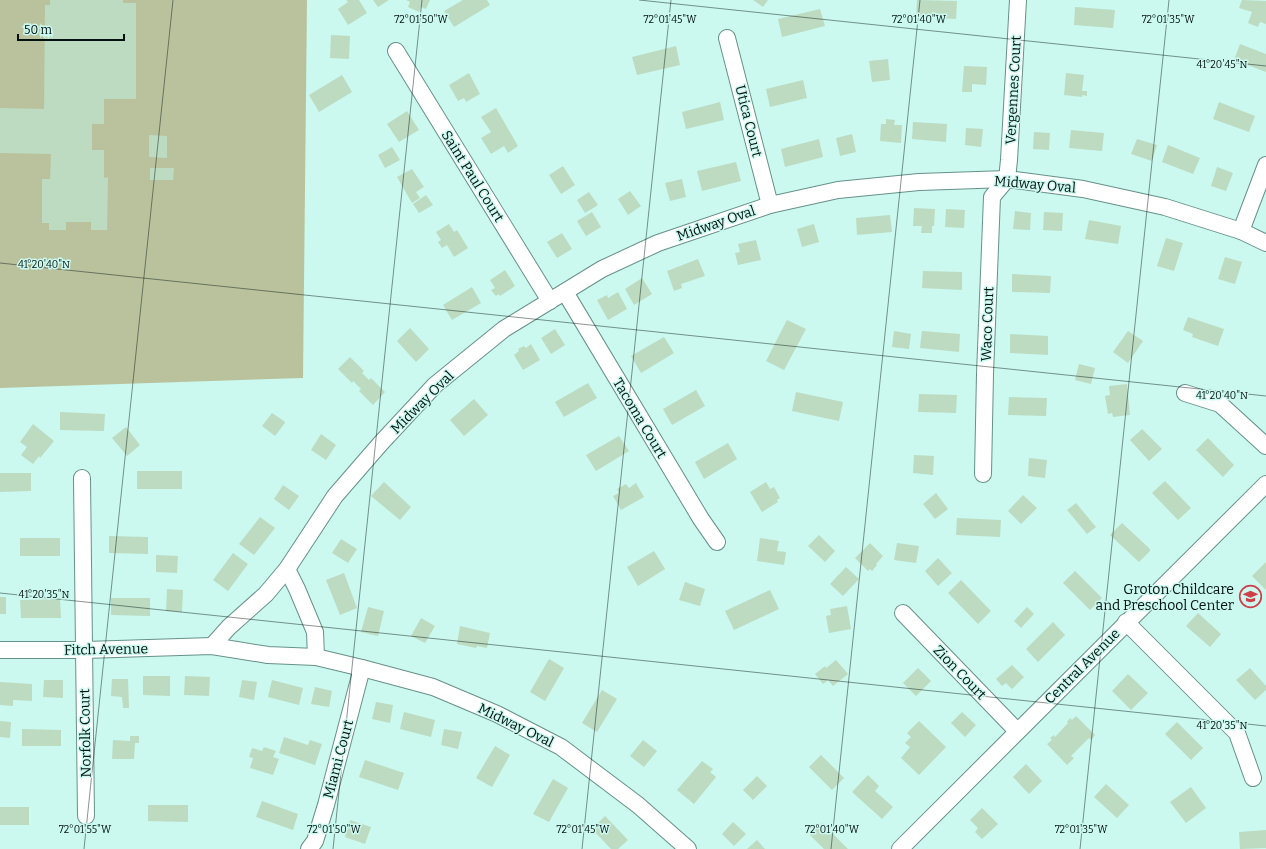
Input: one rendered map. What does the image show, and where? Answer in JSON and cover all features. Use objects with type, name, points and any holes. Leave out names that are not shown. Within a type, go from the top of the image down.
[{"type":"street","name":"Vergennes Court","points":[[1007,180],[1010,153],[1018,0]]},
{"type":"street","name":"Utica Court","points":[[727,38],[770,204]]},
{"type":"street","name":"Saint Paul Court","points":[[396,51],[550,301]]},
{"type":"street","points":[[1241,231],[1266,165]]},
{"type":"street","name":"Midway Oval","points":[[212,646],[229,627],[266,594],[287,569],[335,496],[381,443],[435,385],[504,330],[602,269],[658,243],[770,204],[846,190],[919,182],[1007,180],[1083,189],[1165,207],[1241,231],[1266,243]]},
{"type":"street","name":"Waco Court","points":[[983,474],[985,374],[992,197],[1007,180]]},
{"type":"street","name":"Tacoma Court","points":[[565,292],[701,520],[717,542]]},
{"type":"street","points":[[1185,393],[1220,404],[1266,446]]},
{"type":"street","name":"Norfolk Court","points":[[82,478],[86,816]]},
{"type":"street","name":"Central Avenue","points":[[900,849],[1266,484]]},
{"type":"street","points":[[287,569],[315,632],[316,657]]},
{"type":"street","name":"Zion Court","points":[[903,613],[1017,731]]},
{"type":"street","points":[[1126,622],[1237,733],[1253,778]]},
{"type":"street","name":"Midway Oval","points":[[212,646],[268,655],[316,657],[433,687],[496,714],[561,747],[638,805],[688,849]]},
{"type":"street","name":"Fitch Avenue","points":[[0,650],[85,650],[212,646]]},
{"type":"street","name":"Miami Court","points":[[309,849],[314,841],[326,806],[362,668]]},
{"type":"green space","points":[[0,0],[307,0],[303,378],[0,388]]},
{"type":"building","points":[[50,0],[123,0],[123,3],[136,3],[136,99],[104,99],[104,124],[92,124],[92,150],[104,150],[104,178],[108,177],[107,230],[91,230],[91,222],[66,222],[66,230],[49,230],[49,223],[42,223],[42,179],[50,179],[51,154],[0,153],[0,108],[44,109],[45,5],[50,5]]},
{"type":"building","points":[[346,0],[359,0],[367,13],[348,25],[338,9],[348,2]]},
{"type":"building","points":[[373,0],[389,0],[378,7]]},
{"type":"building","points":[[406,0],[430,0],[426,9],[421,7],[419,12],[408,7],[410,2]]},
{"type":"building","points":[[463,0],[487,0],[490,5],[454,27],[444,11]]},
{"type":"building","points":[[753,0],[768,0],[763,7]]},
{"type":"building","points":[[917,0],[957,1],[956,19],[916,17]]},
{"type":"building","points":[[1242,0],[1266,1],[1266,24],[1260,22],[1258,27],[1248,23],[1252,12],[1239,8]]},
{"type":"building","points":[[1075,7],[1115,10],[1113,28],[1074,25]]},
{"type":"building","points":[[820,9],[825,26],[782,37],[778,19]]},
{"type":"building","points":[[331,35],[350,36],[349,59],[330,58]]},
{"type":"building","points":[[1240,44],[1266,54],[1266,72],[1234,60]]},
{"type":"building","points":[[676,46],[680,65],[637,75],[632,57]]},
{"type":"building","points":[[888,59],[890,80],[872,82],[869,61]]},
{"type":"building","points":[[964,66],[987,67],[986,85],[972,84],[972,92],[962,92]]},
{"type":"building","points":[[469,73],[480,94],[466,102],[464,98],[458,101],[449,85]]},
{"type":"building","points":[[1066,73],[1084,75],[1082,91],[1087,91],[1087,96],[1082,95],[1082,97],[1064,95]]},
{"type":"building","points":[[342,75],[352,92],[319,112],[309,95]]},
{"type":"building","points":[[803,80],[807,98],[770,107],[766,89]]},
{"type":"building","points":[[720,102],[724,120],[686,129],[682,112]]},
{"type":"building","points":[[1219,102],[1255,116],[1249,132],[1213,119]]},
{"type":"building","points":[[496,108],[518,146],[508,153],[504,146],[491,154],[481,138],[491,132],[481,117]]},
{"type":"building","points":[[407,111],[419,130],[399,142],[387,124]]},
{"type":"building","points":[[886,119],[895,120],[894,125],[902,125],[901,143],[880,141],[881,124],[886,124]]},
{"type":"building","points":[[913,122],[947,124],[946,142],[912,139]]},
{"type":"building","points":[[966,128],[983,129],[981,147],[965,145]]},
{"type":"building","points":[[1071,130],[1104,133],[1102,151],[1069,148]]},
{"type":"building","points":[[1034,132],[1050,133],[1049,150],[1033,149]]},
{"type":"building","points":[[852,134],[856,152],[840,156],[836,138]]},
{"type":"building","points":[[149,135],[167,136],[167,158],[149,157]]},
{"type":"building","points":[[819,139],[823,157],[785,167],[781,149]]},
{"type":"building","points":[[1137,139],[1157,145],[1152,161],[1131,154]]},
{"type":"building","points":[[1168,145],[1200,158],[1193,174],[1162,162]]},
{"type":"building","points":[[392,147],[400,160],[385,168],[378,155]]},
{"type":"building","points":[[736,162],[741,181],[702,191],[697,171]]},
{"type":"building","points":[[563,166],[575,185],[561,194],[549,175]]},
{"type":"building","points":[[1217,167],[1233,173],[1226,191],[1211,186]]},
{"type":"building","points":[[150,168],[174,168],[173,180],[150,180]]},
{"type":"building","points":[[412,169],[424,187],[416,192],[420,198],[412,203],[397,177]]},
{"type":"building","points":[[682,179],[686,197],[670,201],[665,183]]},
{"type":"building","points":[[630,191],[641,206],[628,215],[618,199]]},
{"type":"building","points":[[589,192],[598,205],[585,213],[577,200]]},
{"type":"building","points":[[426,195],[433,205],[419,213],[413,204]]},
{"type":"building","points":[[914,208],[935,209],[932,233],[921,233],[922,226],[913,226]]},
{"type":"building","points":[[946,209],[965,210],[964,228],[945,227]]},
{"type":"building","points":[[1015,211],[1031,213],[1030,230],[1013,229]]},
{"type":"building","points":[[592,212],[601,227],[586,236],[577,221]]},
{"type":"building","points":[[1044,212],[1063,213],[1062,231],[1043,230]]},
{"type":"building","points":[[890,215],[892,232],[857,235],[856,218]]},
{"type":"building","points":[[1089,220],[1121,226],[1118,244],[1085,239]]},
{"type":"building","points":[[449,224],[454,232],[457,230],[468,248],[454,257],[447,245],[442,248],[438,242],[441,240],[436,232]]},
{"type":"building","points":[[814,224],[819,242],[802,247],[797,229]]},
{"type":"building","points":[[562,233],[572,249],[557,258],[547,242]]},
{"type":"building","points":[[1166,238],[1183,243],[1174,271],[1157,266]]},
{"type":"building","points":[[756,240],[761,260],[738,265],[735,253],[740,252],[738,244]]},
{"type":"building","points":[[1225,257],[1242,262],[1235,284],[1218,279]]},
{"type":"building","points":[[698,259],[705,276],[681,284],[682,288],[674,291],[667,271]]},
{"type":"building","points":[[505,270],[515,286],[500,296],[499,294],[496,296],[491,290],[495,288],[490,280]]},
{"type":"building","points":[[923,271],[962,272],[962,290],[922,288]]},
{"type":"building","points":[[1012,274],[1051,276],[1050,293],[1012,292]]},
{"type":"building","points":[[642,278],[652,294],[634,305],[625,289]]},
{"type":"building","points":[[472,287],[481,303],[452,320],[443,305]]},
{"type":"building","points":[[618,292],[627,309],[608,320],[597,300],[607,295],[608,298]]},
{"type":"building","points":[[1188,317],[1224,329],[1218,346],[1192,337],[1193,334],[1183,330]]},
{"type":"building","points":[[787,320],[806,329],[784,370],[766,361]]},
{"type":"building","points":[[410,328],[429,349],[416,362],[397,341]]},
{"type":"building","points":[[555,329],[565,345],[551,354],[541,338]]},
{"type":"building","points":[[894,331],[911,334],[909,349],[892,347]]},
{"type":"building","points":[[922,331],[960,334],[959,352],[920,348]]},
{"type":"building","points":[[1128,331],[1143,341],[1128,363],[1113,352]]},
{"type":"building","points":[[1010,334],[1048,336],[1048,355],[1010,353]]},
{"type":"building","points":[[664,337],[674,353],[641,373],[631,356]]},
{"type":"building","points":[[531,344],[540,360],[523,370],[514,355],[519,351],[518,349],[524,346],[526,348]]},
{"type":"building","points":[[350,357],[364,371],[362,373],[369,380],[371,378],[385,392],[373,405],[359,391],[361,389],[353,381],[352,383],[338,369]]},
{"type":"building","points":[[1079,364],[1095,368],[1091,384],[1075,380]]},
{"type":"building","points":[[588,383],[597,398],[564,417],[555,402]]},
{"type":"building","points":[[1127,384],[1130,415],[1113,417],[1112,413],[1108,414],[1105,396],[1110,395],[1109,386]]},
{"type":"building","points":[[696,390],[705,406],[672,425],[663,409]]},
{"type":"building","points":[[796,392],[843,402],[839,421],[792,411]]},
{"type":"building","points":[[919,394],[957,395],[956,413],[918,412]]},
{"type":"building","points":[[1009,397],[1047,398],[1046,416],[1008,415]]},
{"type":"building","points":[[474,399],[488,415],[464,436],[450,420]]},
{"type":"building","points":[[60,412],[105,414],[104,431],[60,430]]},
{"type":"building","points":[[272,413],[285,423],[275,436],[262,426]]},
{"type":"building","points":[[33,424],[54,441],[33,464],[21,455],[27,447],[20,442]]},
{"type":"building","points":[[126,427],[140,445],[127,456],[112,438]]},
{"type":"building","points":[[1142,429],[1162,449],[1149,461],[1130,440]]},
{"type":"building","points":[[321,434],[336,445],[326,460],[311,450]]},
{"type":"building","points":[[619,436],[629,451],[596,471],[586,455]]},
{"type":"building","points":[[1208,438],[1234,465],[1223,477],[1196,450]]},
{"type":"building","points":[[728,443],[737,459],[704,479],[695,462]]},
{"type":"building","points":[[914,455],[934,456],[933,475],[913,473]]},
{"type":"building","points":[[1029,458],[1047,460],[1045,478],[1028,476]]},
{"type":"building","points":[[137,471],[182,471],[182,489],[137,489]]},
{"type":"building","points":[[0,473],[31,473],[31,491],[0,492]]},
{"type":"building","points":[[1165,481],[1191,508],[1178,520],[1152,493]]},
{"type":"building","points":[[384,482],[411,507],[400,520],[371,496]]},
{"type":"building","points":[[766,482],[770,489],[774,487],[780,498],[777,500],[778,502],[762,512],[750,492]]},
{"type":"building","points":[[636,483],[644,497],[621,510],[613,496],[619,493],[617,489],[626,484],[629,488]]},
{"type":"building","points":[[283,485],[299,496],[289,510],[274,499]]},
{"type":"building","points":[[936,493],[948,509],[935,519],[923,504]]},
{"type":"building","points":[[1023,495],[1037,508],[1021,524],[1008,511]]},
{"type":"building","points":[[1076,503],[1096,527],[1087,534],[1067,510]]},
{"type":"building","points":[[260,517],[275,528],[254,555],[239,544]]},
{"type":"building","points":[[957,518],[1001,520],[1000,537],[956,535]]},
{"type":"building","points":[[1122,523],[1150,549],[1150,551],[1139,562],[1110,535]]},
{"type":"building","points":[[819,535],[835,551],[825,562],[808,546]]},
{"type":"building","points":[[109,536],[148,537],[148,554],[109,553]]},
{"type":"building","points":[[20,538],[60,538],[60,556],[20,556]]},
{"type":"building","points":[[760,538],[779,541],[777,551],[786,552],[784,565],[757,561]]},
{"type":"building","points":[[341,539],[357,549],[348,563],[332,553]]},
{"type":"building","points":[[870,543],[883,556],[872,571],[870,569],[868,571],[855,558]]},
{"type":"building","points":[[897,543],[919,546],[916,563],[894,560]]},
{"type":"building","points":[[654,551],[665,569],[638,586],[627,567]]},
{"type":"building","points":[[233,553],[248,564],[228,591],[213,580]]},
{"type":"building","points":[[156,555],[178,556],[177,573],[156,572]]},
{"type":"building","points":[[938,558],[952,573],[938,586],[925,571]]},
{"type":"building","points":[[1266,562],[1266,590],[1252,576]]},
{"type":"building","points":[[846,567],[859,579],[843,596],[830,584]]},
{"type":"building","points":[[1075,571],[1102,598],[1090,610],[1063,583]]},
{"type":"building","points":[[344,573],[357,608],[340,615],[326,580]]},
{"type":"building","points":[[961,580],[991,611],[978,624],[948,593]]},
{"type":"building","points":[[685,582],[705,589],[700,606],[679,600]]},
{"type":"building","points":[[167,589],[183,590],[182,612],[166,611]]},
{"type":"building","points":[[770,590],[779,609],[734,630],[725,611]]},
{"type":"building","points":[[0,597],[6,597],[6,614],[0,614]]},
{"type":"building","points":[[111,598],[150,598],[150,616],[111,615]]},
{"type":"building","points":[[60,599],[61,618],[21,618],[20,600]]},
{"type":"building","points":[[847,606],[851,629],[829,633],[826,616],[831,615],[830,609]]},
{"type":"building","points":[[368,607],[384,611],[378,636],[361,632]]},
{"type":"building","points":[[1027,607],[1034,614],[1021,628],[1014,621]]},
{"type":"building","points":[[1198,613],[1221,634],[1210,647],[1186,626]]},
{"type":"building","points":[[421,618],[435,626],[425,643],[411,636]]},
{"type":"building","points":[[1053,622],[1065,635],[1038,662],[1026,649]]},
{"type":"building","points":[[460,626],[490,633],[487,648],[477,646],[476,648],[457,644]]},
{"type":"building","points":[[549,659],[564,668],[545,701],[530,692]]},
{"type":"building","points":[[836,660],[848,674],[833,686],[828,680],[823,684],[815,674]]},
{"type":"building","points":[[1012,665],[1024,677],[1012,689],[1006,683],[1002,686],[996,679]]},
{"type":"building","points":[[918,668],[931,681],[916,696],[903,683]]},
{"type":"building","points":[[1250,668],[1266,686],[1266,690],[1255,700],[1236,680]]},
{"type":"building","points":[[1128,674],[1148,693],[1131,710],[1112,691]]},
{"type":"building","points":[[143,676],[170,676],[170,696],[143,695]]},
{"type":"building","points":[[185,676],[210,677],[209,696],[184,695]]},
{"type":"building","points":[[112,679],[128,679],[129,708],[123,708],[122,697],[111,696]]},
{"type":"building","points":[[44,680],[63,680],[63,698],[43,697]]},
{"type":"building","points":[[242,680],[257,682],[254,700],[239,697]]},
{"type":"building","points":[[272,680],[303,688],[299,705],[268,697]]},
{"type":"building","points":[[0,682],[32,684],[32,701],[13,700],[13,706],[0,705]]},
{"type":"building","points":[[315,687],[332,691],[329,707],[311,704]]},
{"type":"building","points":[[602,690],[617,699],[597,732],[582,723]]},
{"type":"building","points":[[376,702],[393,705],[390,723],[372,719]]},
{"type":"building","points":[[404,712],[435,720],[431,737],[400,729]]},
{"type":"building","points":[[962,712],[976,725],[965,737],[951,723]]},
{"type":"building","points":[[1076,716],[1095,735],[1091,740],[1089,738],[1071,756],[1074,758],[1067,765],[1047,744],[1052,740],[1050,738],[1054,735],[1055,737],[1068,723],[1067,722],[1070,718],[1072,720]]},
{"type":"building","points":[[0,721],[11,722],[10,738],[0,737]]},
{"type":"building","points":[[919,721],[946,747],[919,775],[901,758],[910,747],[905,743],[911,737],[907,733]]},
{"type":"building","points":[[1177,722],[1203,748],[1191,760],[1165,734]]},
{"type":"building","points":[[22,729],[61,730],[61,746],[22,746]]},
{"type":"building","points":[[444,729],[462,732],[458,749],[441,745]]},
{"type":"building","points":[[130,736],[139,736],[139,743],[135,743],[134,759],[112,759],[113,740],[130,741]]},
{"type":"building","points":[[284,737],[308,745],[310,740],[322,744],[315,765],[279,753]]},
{"type":"building","points":[[643,740],[657,751],[644,767],[630,756]]},
{"type":"building","points":[[495,746],[510,755],[492,787],[476,778]]},
{"type":"building","points":[[264,747],[276,751],[273,757],[279,759],[273,775],[250,768],[253,758],[249,757],[252,748],[262,751]]},
{"type":"building","points":[[821,755],[844,778],[832,790],[809,767]]},
{"type":"building","points":[[365,760],[404,773],[398,790],[359,777]]},
{"type":"building","points":[[702,761],[713,769],[710,772],[716,777],[694,804],[677,790]]},
{"type":"building","points":[[1026,764],[1042,781],[1029,794],[1013,777]]},
{"type":"building","points":[[868,775],[879,786],[875,791],[893,807],[882,819],[852,792]]},
{"type":"building","points":[[757,776],[767,786],[753,800],[743,790]]},
{"type":"building","points":[[553,779],[568,788],[549,822],[533,814]]},
{"type":"building","points":[[1106,784],[1129,805],[1117,818],[1094,797]]},
{"type":"building","points":[[1191,787],[1206,808],[1186,823],[1170,802]]},
{"type":"building","points":[[262,801],[298,814],[293,830],[256,817]]},
{"type":"building","points":[[148,805],[188,805],[188,822],[148,821]]},
{"type":"building","points":[[0,807],[29,807],[29,825],[0,825]]},
{"type":"building","points":[[982,808],[998,824],[982,839],[975,832],[978,828],[970,820]]},
{"type":"building","points":[[605,816],[628,840],[618,849],[611,849],[592,829]]},
{"type":"building","points":[[350,820],[371,827],[365,844],[345,837]]},
{"type":"building","points":[[733,822],[746,834],[734,846],[722,834]]},
{"type":"building","points":[[822,823],[848,849],[824,849],[810,835]]},
{"type":"building","points":[[1266,830],[1266,848],[1240,849],[1239,832]]},
{"type":"building","points":[[757,840],[765,849],[747,849]]},
{"type":"place","name":"Groton Childcare and Preschool Center","points":[[1250,597]]}]
